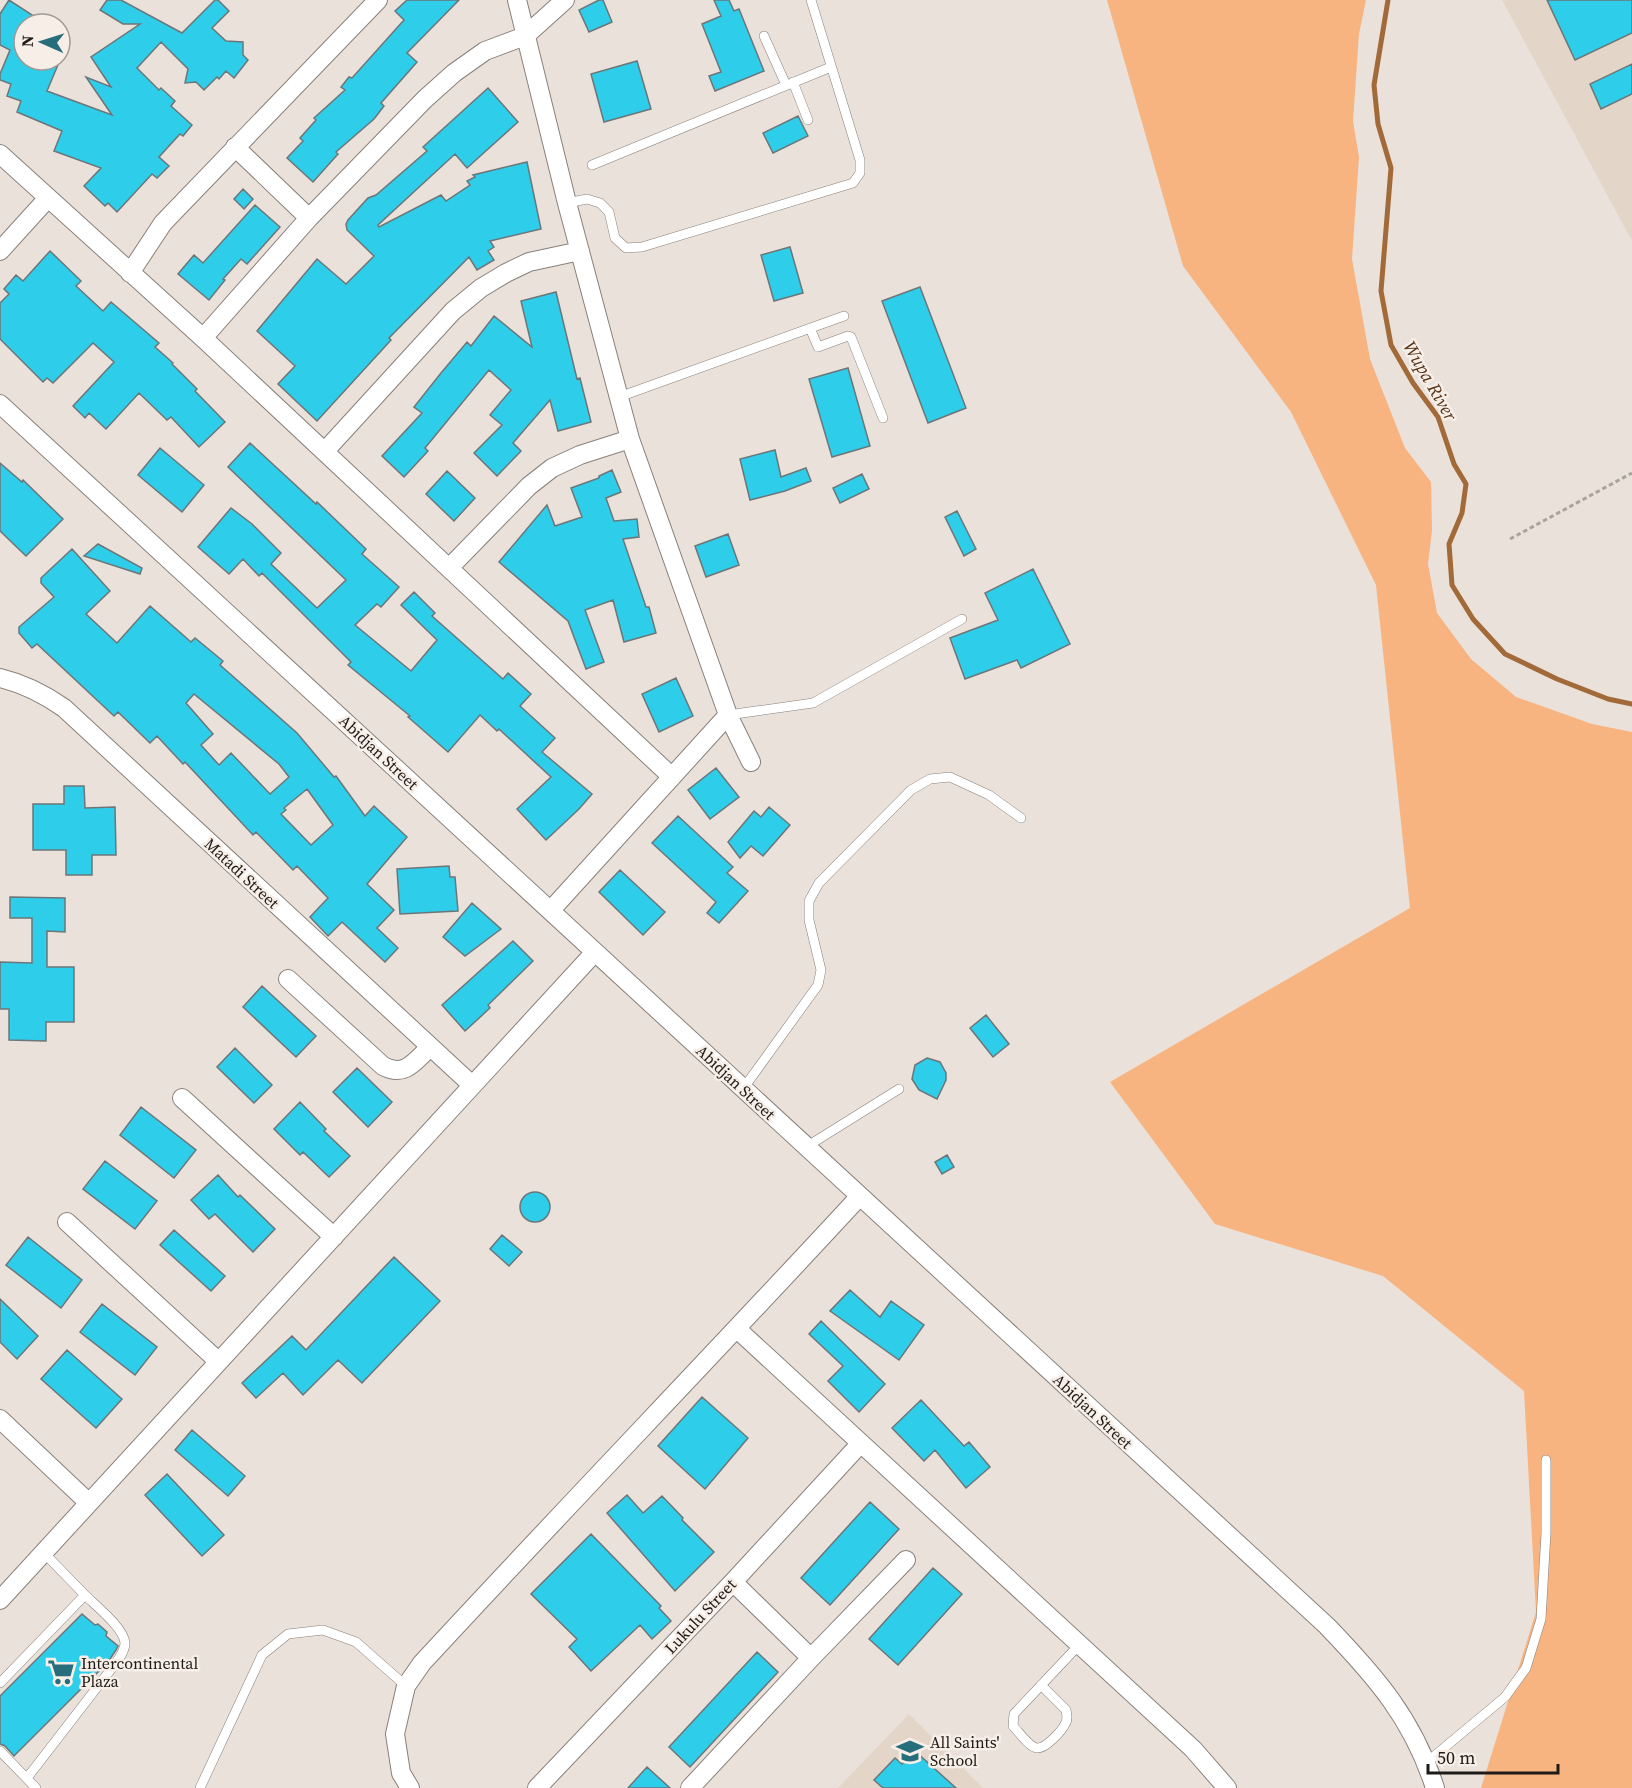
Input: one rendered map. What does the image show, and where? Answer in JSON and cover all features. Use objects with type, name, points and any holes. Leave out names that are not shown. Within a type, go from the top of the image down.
[{"type":"street","points":[[130,273],[163,223],[378,0]]},
{"type":"street","points":[[517,0],[567,203],[630,439],[728,715],[751,762]]},
{"type":"street","points":[[203,338],[309,218],[425,99],[454,73],[486,51],[525,36],[565,0]]},
{"type":"street","points":[[235,147],[309,218]]},
{"type":"street","points":[[0,154],[325,451],[672,777]]},
{"type":"street","points":[[0,251],[48,198]]},
{"type":"street","points":[[325,451],[453,311],[481,288],[529,262],[580,250]]},
{"type":"street","name":"Abidjan Street","points":[[0,404],[1327,1626],[1371,1672],[1406,1721],[1427,1762],[1435,1788]]},
{"type":"street","points":[[450,567],[529,486],[552,468],[580,454],[630,439]]},
{"type":"street","name":"Matadi Street","points":[[0,678],[21,683],[44,694],[64,708],[472,1085]]},
{"type":"street","points":[[551,910],[728,715]]},
{"type":"street","points":[[0,1600],[595,952]]},
{"type":"street","points":[[288,979],[383,1066],[393,1071],[405,1069],[430,1047]]},
{"type":"street","points":[[182,1098],[334,1237]]},
{"type":"street","points":[[410,1788],[401,1773],[395,1734],[406,1686],[422,1663],[860,1196]]},
{"type":"street","points":[[67,1222],[218,1360]]},
{"type":"street","points":[[737,1329],[1193,1749],[1227,1788]]},
{"type":"street","points":[[0,1419],[89,1503]]},
{"type":"street","name":"Lukulu Street","points":[[537,1788],[733,1582],[861,1443]]},
{"type":"street","points":[[690,1788],[906,1560]]},
{"type":"street","points":[[733,1582],[811,1658]]},
{"type":"lane","points":[[567,203],[587,199],[600,203],[609,212],[615,238],[626,248],[642,247],[853,183],[860,173],[860,160],[811,0]]},
{"type":"lane","points":[[764,36],[808,120]]},
{"type":"lane","points":[[592,165],[831,67]]},
{"type":"lane","points":[[619,397],[844,316]]},
{"type":"lane","points":[[810,328],[819,347],[851,337],[883,418]]},
{"type":"lane","points":[[728,715],[813,703],[962,619]]},
{"type":"lane","points":[[743,1089],[818,985],[821,970],[809,920],[809,901],[819,884],[911,790],[930,779],[950,777],[989,795],[1021,818]]},
{"type":"lane","points":[[806,1147],[899,1089]]},
{"type":"lane","points":[[1427,1762],[1505,1697],[1526,1668],[1542,1619],[1546,1533],[1546,1460]]},
{"type":"lane","points":[[27,1778],[112,1668],[125,1645],[117,1626],[44,1553]]},
{"type":"lane","points":[[0,1683],[85,1595]]},
{"type":"lane","points":[[200,1788],[262,1655],[288,1634],[323,1630],[356,1642],[406,1686]]},
{"type":"lane","points":[[1041,1685],[1066,1710],[1067,1718],[1065,1725],[1044,1747],[1039,1749],[1033,1747],[1013,1726],[1014,1714],[1041,1685],[1080,1644]]},
{"type":"lane","points":[[0,1751],[36,1788]]},
{"type":"path","points":[[1510,539],[1632,473]]},
{"type":"shaded area","points":[[1107,0],[1366,0],[1359,34],[1353,121],[1359,157],[1352,259],[1370,359],[1405,448],[1431,482],[1432,530],[1428,564],[1437,613],[1471,659],[1516,697],[1592,724],[1632,732],[1632,1788],[1481,1788],[1536,1612],[1524,1391],[1383,1276],[1215,1224],[1110,1082],[1410,908],[1376,585],[1291,412],[1183,266]]},
{"type":"shaded area","points":[[1502,0],[1632,0],[1632,241]]},
{"type":"shaded area","name":"All Saints' School","points":[[909,1714],[983,1788],[838,1788]]},
{"type":"building","points":[[9,0],[28,12],[12,12],[12,72],[55,72],[47,91],[112,115],[86,77],[111,87],[91,57],[140,24],[123,24],[100,10],[107,0],[121,0],[182,33],[215,0],[218,0],[229,11],[212,28],[226,41],[243,42],[243,55],[248,60],[234,78],[226,71],[204,90],[196,82],[185,83],[188,69],[161,42],[137,68],[159,90],[161,88],[175,101],[171,106],[192,125],[183,136],[180,134],[159,157],[169,166],[157,178],[152,174],[117,212],[108,203],[105,206],[84,186],[101,168],[54,151],[62,131],[17,112],[21,101],[7,96],[11,84],[0,80],[0,74],[10,50],[0,45],[0,14]]},
{"type":"building","points":[[407,0],[459,0],[407,53],[417,62],[381,103],[384,106],[374,119],[336,152],[338,154],[313,182],[287,158],[303,141],[300,138],[316,120],[314,118],[345,90],[341,87],[349,77],[352,78],[404,20],[395,11]]},
{"type":"building","points":[[603,0],[612,22],[589,32],[579,10]]},
{"type":"building","points":[[714,0],[729,0],[734,11],[739,9],[764,71],[715,91],[709,76],[721,72],[702,24],[721,16]]},
{"type":"building","points":[[1547,0],[1632,0],[1632,33],[1575,60]]},
{"type":"building","points":[[637,61],[651,109],[604,122],[591,74]]},
{"type":"building","points":[[1632,64],[1632,94],[1601,109],[1590,84]]},
{"type":"building","points":[[488,88],[518,122],[467,168],[455,154],[378,225],[379,227],[441,195],[446,201],[470,185],[467,181],[475,177],[473,175],[527,162],[541,229],[490,241],[494,247],[488,251],[494,260],[477,270],[469,257],[389,338],[391,340],[317,421],[278,384],[295,366],[257,331],[317,259],[346,284],[374,256],[347,230],[348,220],[368,198],[376,195],[427,151],[423,147]]},
{"type":"building","points":[[798,116],[808,136],[773,153],[763,133]]},
{"type":"building","points":[[243,189],[253,199],[244,209],[234,199]]},
{"type":"building","points":[[255,205],[280,227],[247,264],[241,259],[223,279],[225,280],[209,300],[178,274],[194,255],[203,263]]},
{"type":"building","points":[[790,247],[803,293],[774,301],[761,255]]},
{"type":"building","points":[[50,251],[81,281],[76,286],[103,311],[111,302],[159,343],[155,347],[173,363],[197,389],[195,391],[225,422],[199,447],[171,417],[167,420],[139,393],[106,429],[89,413],[85,418],[73,406],[114,362],[93,343],[53,383],[47,378],[43,382],[0,339],[0,303],[9,294],[4,289],[16,275],[23,281]]},
{"type":"building","points":[[920,287],[966,408],[928,423],[882,301]]},
{"type":"building","points":[[556,292],[577,379],[580,378],[591,422],[558,431],[550,400],[513,443],[521,451],[497,476],[474,453],[502,425],[490,415],[511,390],[489,370],[425,448],[428,451],[404,477],[382,456],[422,413],[414,407],[441,373],[467,342],[471,346],[494,316],[532,347],[521,301]]},
{"type":"building","points":[[848,368],[870,446],[832,457],[809,379]]},
{"type":"building","points":[[250,443],[366,549],[362,554],[399,587],[381,607],[377,604],[355,625],[411,671],[437,640],[401,605],[414,592],[435,613],[432,616],[503,679],[508,673],[531,694],[520,706],[555,738],[542,752],[592,794],[546,840],[517,809],[551,777],[499,729],[497,731],[480,715],[448,752],[408,717],[410,716],[348,665],[351,662],[262,573],[259,576],[243,559],[229,574],[198,547],[231,508],[252,524],[281,553],[271,564],[317,608],[346,580],[228,467]]},
{"type":"building","points":[[160,448],[204,485],[182,512],[138,475]]},
{"type":"building","points":[[775,450],[781,477],[806,468],[811,481],[785,491],[750,500],[740,459]]},
{"type":"building","points":[[0,463],[22,482],[23,480],[63,519],[26,556],[0,531]]},
{"type":"building","points":[[612,470],[621,492],[606,498],[614,521],[637,519],[639,537],[623,539],[646,607],[649,607],[656,633],[624,642],[613,600],[585,610],[604,662],[586,669],[568,621],[499,562],[547,505],[555,526],[582,517],[571,488],[599,478]]},
{"type":"building","points":[[447,471],[475,498],[454,521],[426,494]]},
{"type":"building","points":[[862,474],[869,489],[840,503],[833,488]]},
{"type":"building","points":[[957,511],[976,549],[964,556],[945,517]]},
{"type":"building","points":[[728,534],[739,565],[706,577],[695,546]]},
{"type":"building","points":[[98,544],[142,568],[140,574],[84,556]]},
{"type":"building","points":[[72,549],[110,591],[86,614],[117,643],[150,606],[191,642],[195,638],[223,661],[220,665],[297,733],[334,777],[336,776],[365,816],[374,806],[407,837],[367,884],[394,910],[377,928],[398,948],[385,962],[342,922],[328,936],[310,917],[328,898],[297,866],[293,870],[256,832],[253,835],[185,762],[183,764],[157,736],[150,743],[118,712],[114,716],[37,644],[32,648],[19,633],[19,627],[54,597],[41,583],[41,578]],"holes":[[[194,694],[279,764],[289,777],[270,794],[231,753],[219,765],[201,745],[213,734],[186,703]],[[307,789],[333,825],[311,845],[281,814],[286,810],[284,808]]]},
{"type":"building","points":[[1033,569],[1070,644],[1021,668],[1017,660],[965,679],[950,638],[998,620],[985,593]]},
{"type":"building","points":[[676,678],[693,716],[659,732],[642,694]]},
{"type":"building","points":[[716,768],[739,797],[710,819],[688,790]]},
{"type":"building","points":[[64,786],[84,786],[85,808],[115,807],[116,855],[92,855],[92,875],[66,875],[66,850],[33,850],[33,804],[64,804]]},
{"type":"building","points":[[769,807],[790,825],[763,856],[751,846],[740,858],[728,842],[754,811],[761,817]]},
{"type":"building","points":[[678,816],[733,867],[727,873],[748,891],[719,923],[707,913],[716,902],[652,843]]},
{"type":"building","points":[[449,866],[450,877],[455,877],[458,911],[400,914],[397,869]]},
{"type":"building","points":[[620,870],[665,912],[643,935],[599,892]]},
{"type":"building","points":[[10,897],[65,898],[65,932],[47,931],[47,967],[74,967],[74,1022],[46,1022],[46,1041],[9,1040],[9,1009],[0,1009],[0,962],[32,963],[32,918],[10,918]]},
{"type":"building","points":[[472,903],[501,929],[465,956],[443,937]]},
{"type":"building","points":[[513,941],[533,961],[488,1005],[490,1008],[465,1031],[442,1005]]},
{"type":"building","points":[[262,986],[316,1036],[296,1057],[243,1007]]},
{"type":"building","points":[[986,1015],[1009,1044],[993,1057],[970,1028]]},
{"type":"building","points":[[235,1048],[272,1085],[254,1103],[217,1067]]},
{"type":"building","points":[[927,1058],[940,1062],[946,1073],[946,1080],[937,1099],[919,1090],[912,1079],[915,1065]]},
{"type":"building","points":[[357,1068],[392,1102],[368,1127],[333,1092]]},
{"type":"building","points":[[300,1102],[326,1129],[324,1131],[350,1156],[329,1177],[303,1152],[300,1155],[274,1129]]},
{"type":"building","points":[[141,1107],[196,1150],[174,1178],[120,1135]]},
{"type":"building","points":[[947,1155],[954,1167],[942,1174],[935,1162]]},
{"type":"building","points":[[105,1161],[157,1201],[135,1229],[83,1189]]},
{"type":"building","points":[[218,1175],[238,1197],[240,1195],[275,1229],[253,1252],[215,1214],[209,1219],[191,1200]]},
{"type":"building","points":[[535,1192],[546,1196],[550,1207],[546,1218],[535,1222],[524,1218],[520,1207],[524,1196]]},
{"type":"building","points":[[174,1230],[225,1276],[211,1291],[160,1245]]},
{"type":"building","points":[[502,1235],[522,1252],[509,1266],[490,1249]]},
{"type":"building","points":[[28,1237],[82,1280],[61,1308],[6,1265]]},
{"type":"building","points":[[394,1257],[440,1301],[362,1383],[338,1360],[303,1395],[283,1373],[256,1398],[242,1383],[292,1336],[306,1350]]},
{"type":"building","points":[[850,1290],[880,1317],[891,1301],[924,1325],[899,1360],[830,1311]]},
{"type":"building","points":[[0,1299],[38,1336],[17,1359],[0,1342]]},
{"type":"building","points":[[102,1304],[157,1347],[135,1375],[80,1332]]},
{"type":"building","points":[[821,1321],[885,1384],[859,1412],[828,1381],[843,1366],[809,1334]]},
{"type":"building","points":[[67,1350],[122,1399],[96,1428],[41,1379]]},
{"type":"building","points":[[702,1397],[748,1438],[705,1489],[658,1446]]},
{"type":"building","points":[[921,1400],[964,1446],[969,1442],[990,1467],[966,1488],[935,1450],[924,1461],[892,1428]]},
{"type":"building","points":[[192,1430],[245,1476],[228,1496],[175,1450]]},
{"type":"building","points":[[167,1474],[224,1535],[202,1556],[145,1495]]},
{"type":"building","points":[[627,1495],[643,1513],[662,1496],[714,1552],[675,1591],[607,1513]]},
{"type":"building","points":[[870,1502],[899,1529],[830,1605],[801,1578]]},
{"type":"building","points":[[591,1534],[661,1606],[659,1608],[671,1621],[652,1639],[640,1625],[591,1671],[569,1647],[577,1639],[531,1594]]},
{"type":"building","points":[[933,1568],[962,1594],[898,1665],[869,1639]]},
{"type":"building","name":"Intercontinental Plaza","points":[[82,1614],[107,1632],[106,1636],[118,1646],[108,1662],[14,1756],[0,1744],[0,1696]]},
{"type":"building","points":[[757,1652],[778,1672],[690,1767],[669,1747]]},
{"type":"building","points":[[915,1751],[956,1788],[883,1788],[874,1780],[895,1758],[902,1764]]},
{"type":"building","points":[[647,1767],[670,1788],[628,1788]]},
{"type":"waterway","name":"Wupa River","points":[[1388,0],[1374,85],[1378,124],[1391,168],[1381,291],[1391,345],[1413,383],[1438,417],[1454,464],[1466,484],[1462,513],[1449,544],[1452,585],[1473,619],[1505,654],[1557,679],[1608,699],[1632,704]]},
{"type":"place","name":"Intercontinental Plaza","points":[[61,1672]]},
{"type":"place","name":"All Saints' School","points":[[910,1751]]}]
